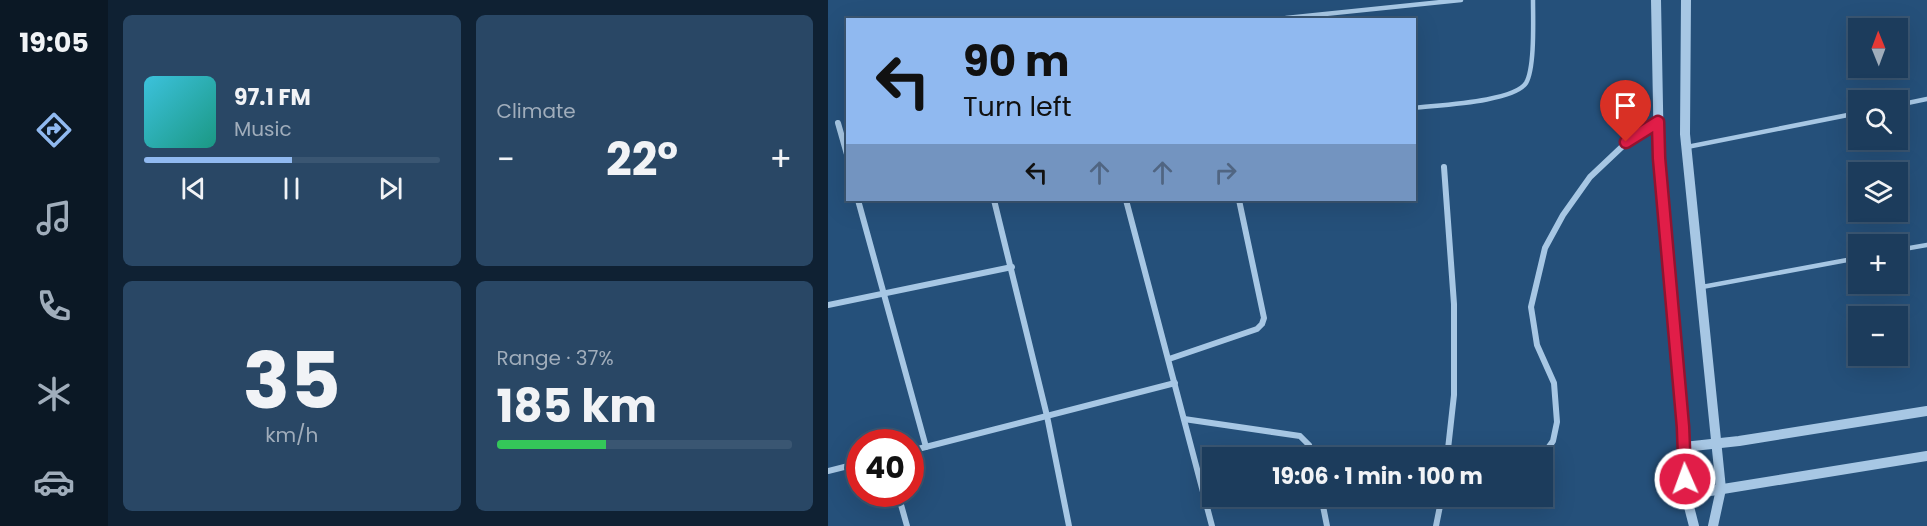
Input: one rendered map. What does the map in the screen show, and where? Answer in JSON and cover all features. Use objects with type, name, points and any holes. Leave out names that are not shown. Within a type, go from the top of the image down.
[{"type":"street","points":[[1656,0],[1660,169],[1684,447],[1686,495],[1694,526]]},
{"type":"street","points":[[1686,0],[1684,119],[1720,489],[1713,526]]},
{"type":"street","points":[[1549,447],[1553,441],[1557,422],[1554,383],[1537,345],[1531,307],[1545,248],[1563,214],[1590,177],[1626,142],[1658,122]]},
{"type":"street","points":[[838,123],[846,151]]},
{"type":"street","points":[[1444,167],[1454,316],[1454,395],[1448,447]]},
{"type":"street","points":[[858,201],[926,447],[1175,383]]},
{"type":"street","points":[[994,201],[1047,416],[1070,526]]},
{"type":"street","points":[[1126,201],[1212,526]]},
{"type":"street","points":[[1168,359],[1257,329],[1262,324],[1264,318],[1239,201]]},
{"type":"street","points":[[828,305],[1012,267]]},
{"type":"street","points":[[1684,447],[1717,444],[1927,411]]},
{"type":"street","points":[[1184,420],[1300,436],[1310,447]]},
{"type":"street","points":[[1686,495],[1927,456]]},
{"type":"street","points":[[828,471],[846,467]]},
{"type":"street","points":[[902,507],[907,526]]},
{"type":"street","points":[[1323,507],[1327,526]]},
{"type":"street","points":[[1436,526],[1440,507]]},
{"type":"lane","points":[[1286,18],[1461,0]]},
{"type":"lane","points":[[1416,108],[1498,98],[1514,93],[1526,84],[1530,69],[1533,0]]},
{"type":"lane","points":[[1908,103],[1927,99]]},
{"type":"lane","points":[[1687,147],[1848,115]]},
{"type":"lane","points":[[1908,248],[1927,245]]},
{"type":"lane","points":[[1702,287],[1848,260]]},
{"type":"route","points":[[1626,142],[1658,122],[1659,158],[1683,427],[1685,479]]}]
